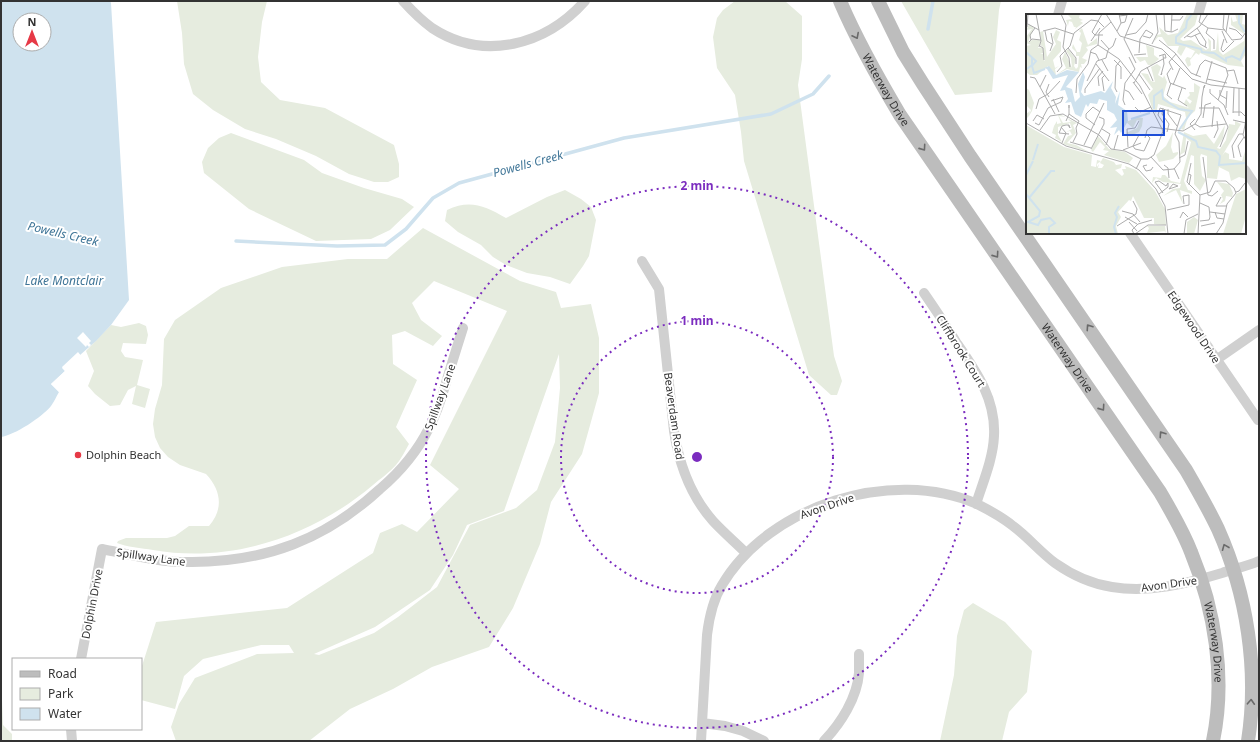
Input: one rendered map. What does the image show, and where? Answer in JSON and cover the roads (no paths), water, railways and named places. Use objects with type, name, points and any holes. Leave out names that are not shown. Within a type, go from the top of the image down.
[{"type":"main road","name":"Waterway Drive","points":[[840,1],[874,72],[900,115],[1160,492],[1177,521],[1191,551],[1201,579],[1211,617],[1217,654],[1218,680],[1217,712],[1213,741]]},
{"type":"main road","points":[[878,1],[903,52],[923,84],[970,156],[1186,470],[1203,499],[1218,530],[1233,570],[1248,632],[1252,697],[1248,741]]},
{"type":"street","points":[[403,1],[417,16],[432,28],[448,36],[464,43],[481,46],[498,46],[512,45],[546,33],[576,12],[585,1]]},
{"type":"street","points":[[1058,14],[1062,1]]},
{"type":"street","points":[[1198,14],[1202,1]]},
{"type":"street","points":[[1246,172],[1259,191]]},
{"type":"street","name":"Edgewood Drive","points":[[1131,234],[1258,420]]},
{"type":"street","name":"Beaverdam Road","points":[[642,261],[659,289],[674,431],[677,452],[683,471],[700,504],[713,521],[746,553]]},
{"type":"street","name":"Cliffbrook Court","points":[[924,293],[977,372],[985,388],[991,406],[994,420],[992,454],[976,504]]},
{"type":"street","name":"Spillway Lane","points":[[102,549],[169,561],[218,562],[272,552],[324,531],[346,518],[386,484],[407,462],[420,445],[438,408],[463,328]]},
{"type":"street","points":[[1216,360],[1259,330]]},
{"type":"street","name":"Avon Drive","points":[[701,741],[707,635],[709,620],[721,586],[746,553],[774,530],[799,515],[851,496],[880,491],[918,490],[937,492],[958,497],[995,513],[1013,525],[1054,562],[1073,574],[1111,587],[1131,589],[1159,588],[1186,584],[1259,561]]},
{"type":"street","name":"Dolphin Drive","points":[[81,658],[102,549]]},
{"type":"street","points":[[824,741],[839,723],[855,690],[858,674],[859,654]]},
{"type":"street","points":[[702,723],[725,726],[743,731],[764,741]]},
{"type":"street","points":[[72,730],[72,741]]},
{"type":"water","name":"Lake Montclair","points":[[1,1],[110,1],[129,300],[111,325],[96,341],[80,355],[78,353],[62,368],[65,371],[51,384],[59,392],[51,406],[28,425],[7,436],[1,437]]},
{"type":"waterway","name":"Powells Creek","points":[[928,29],[933,1]]},
{"type":"waterway","name":"Powells Creek","points":[[236,241],[337,246],[385,245],[406,229],[433,198],[459,183],[624,138],[771,114],[813,94],[829,76]]},
{"type":"place","name":"Dolphin Beach","points":[[78,455]]}]
